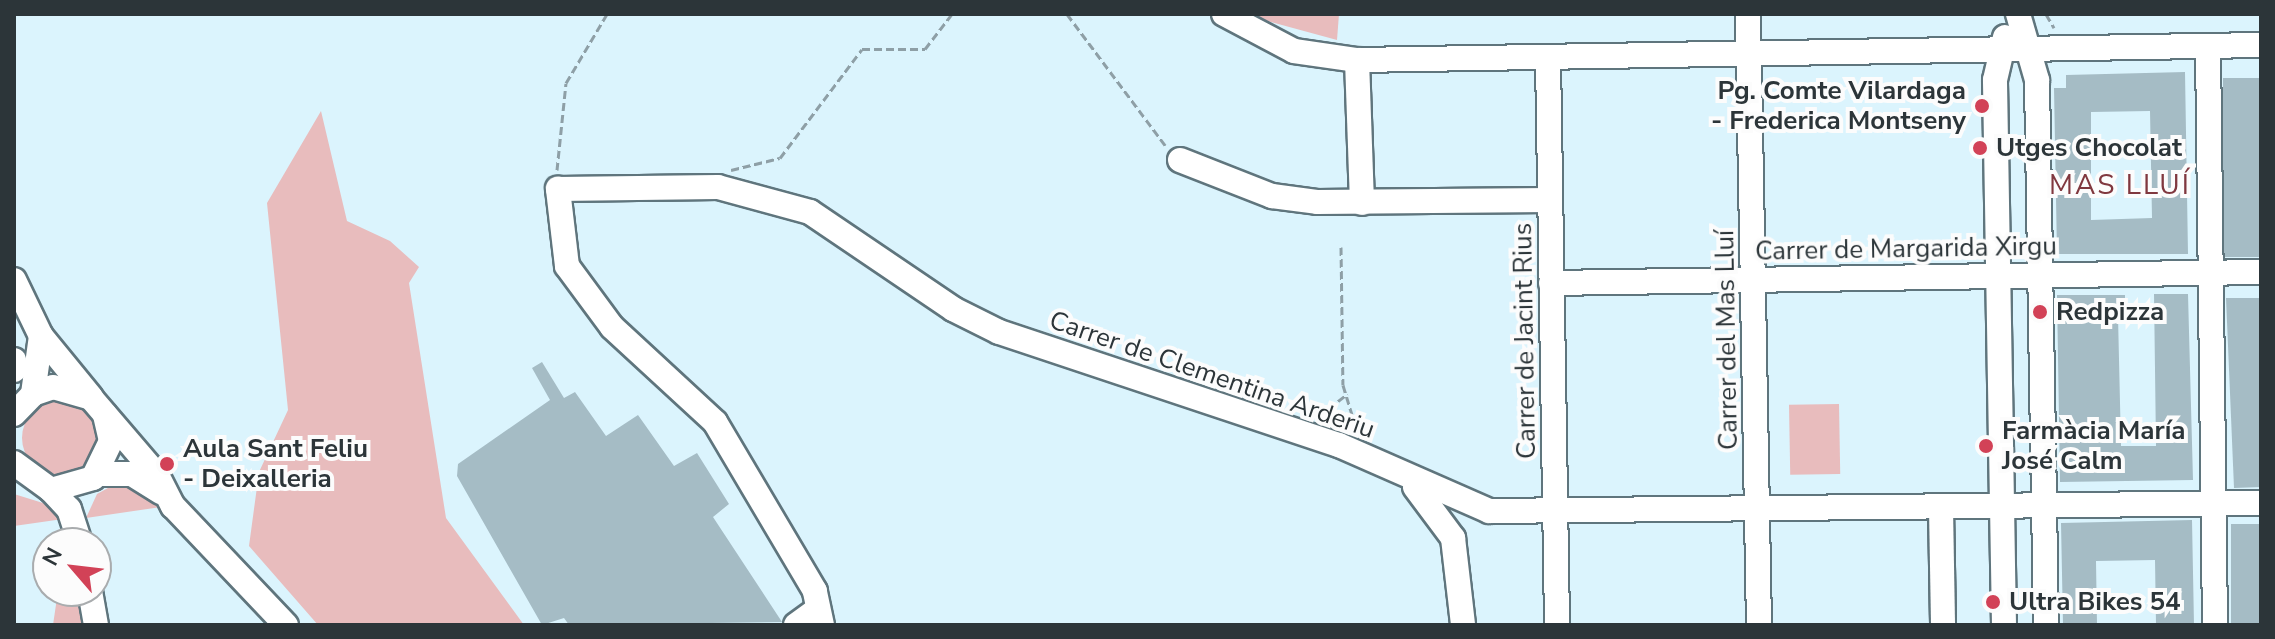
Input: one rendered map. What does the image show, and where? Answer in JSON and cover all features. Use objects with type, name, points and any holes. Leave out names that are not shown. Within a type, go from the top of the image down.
[{"type":"street","points":[[1224,14],[1294,51],[1357,60],[2261,45]]},
{"type":"street","name":"Carrer del Mas Lluí","points":[[1748,14],[1759,625]]},
{"type":"street","points":[[2004,625],[1995,80],[2011,14]]},
{"type":"street","points":[[2018,14],[2037,80],[2046,625]]},
{"type":"street","points":[[2208,46],[2211,503],[2215,625]]},
{"type":"street","name":"Carrer de Jacint Rius","points":[[1548,57],[1557,625]]},
{"type":"street","points":[[1357,60],[1362,203]]},
{"type":"street","points":[[1180,160],[1272,196],[1362,203],[1550,200]]},
{"type":"street","name":"Carrer de Clementina Arderiu","points":[[558,189],[718,187],[810,212],[953,309],[999,332],[1310,435],[1375,459],[1405,476],[1489,511],[1555,514],[2261,503]]},
{"type":"street","points":[[558,189],[567,266],[586,297],[715,422],[815,591],[819,618],[796,625]]},
{"type":"street","name":"Carrer de Margarida Xirgu","points":[[1551,283],[2261,272]]},
{"type":"street","points":[[14,280],[41,336],[98,405],[166,496],[286,625]]},
{"type":"street","points":[[21,402],[41,336]]},
{"type":"street","points":[[14,360],[14,370]]},
{"type":"street","points":[[21,402],[67,387],[98,405],[111,441],[95,476],[81,527]]},
{"type":"street","points":[[14,463],[70,527]]},
{"type":"street","points":[[33,487],[95,476],[132,474],[166,496]]},
{"type":"street","points":[[1405,476],[1453,538],[1463,625]]},
{"type":"street","points":[[1941,508],[1943,625]]},
{"type":"path","points":[[558,189],[555,137],[566,83],[607,14]]},
{"type":"path","points":[[718,187],[735,164],[780,158],[862,49],[925,49],[952,14]]},
{"type":"path","points":[[1067,14],[1180,160]]},
{"type":"path","points":[[2046,14],[2057,38]]},
{"type":"path","points":[[1341,247],[1347,412],[1375,459]]},
{"type":"path","points":[[1310,435],[1316,418],[1347,394]]},
{"type":"shaded area","points":[[1339,14],[1337,40],[1245,15]]},
{"type":"shaded area","points":[[321,111],[347,221],[390,241],[419,267],[409,283],[446,518],[524,625],[318,625],[249,546],[259,472],[288,410],[267,203]]},
{"type":"shaded area","points":[[53,400],[67,400],[81,406],[92,417],[98,438],[95,453],[87,465],[67,476],[53,476],[39,470],[28,459],[22,445],[22,431],[28,417],[39,406]]},
{"type":"shaded area","points":[[1839,404],[1840,474],[1790,475],[1789,405]]},
{"type":"shaded area","points":[[119,482],[145,490],[161,507],[86,518],[97,494]]},
{"type":"shaded area","points":[[14,494],[43,503],[63,519],[14,526]]},
{"type":"shaded area","points":[[56,607],[82,607],[86,625],[53,625]]},
{"type":"building","points":[[2185,72],[2188,254],[2057,254],[2054,88],[2066,88],[2066,75]],"holes":[[[2150,111],[2152,218],[2091,220],[2091,112]]]},
{"type":"building","points":[[2223,78],[2261,78],[2261,257],[2223,257]]},
{"type":"building","points":[[2154,294],[2188,294],[2193,480],[2060,482],[2057,295],[2125,295],[2125,315],[2118,316],[2121,446],[2156,446]]},
{"type":"building","points":[[2226,298],[2261,298],[2261,487],[2234,488]]},
{"type":"building","points":[[542,362],[564,398],[575,392],[606,436],[638,415],[674,466],[697,453],[729,504],[713,517],[782,622],[569,625],[564,618],[542,625],[457,476],[458,464],[550,400],[532,368]]},
{"type":"building","points":[[2192,520],[2194,625],[2156,625],[2155,560],[2096,561],[2097,625],[2063,625],[2061,523]]},
{"type":"building","points":[[2231,524],[2261,524],[2261,625],[2231,625]]},
{"type":"place","name":"Pg. Comte Vilardaga - Frederica Montseny","points":[[1982,106]]},
{"type":"place","name":"Utges Chocolat","points":[[1980,148]]},
{"type":"place","name":"Redpizza","points":[[2040,312]]},
{"type":"place","name":"Farmàcia María José Calm","points":[[1986,446]]},
{"type":"place","name":"Aula Sant Feliu - Deixalleria","points":[[167,464]]},
{"type":"place","name":"Ultra Bikes 54","points":[[1993,602]]},
{"type":"district","name":"MAS LLUÍ","points":[[2120,185]]}]
